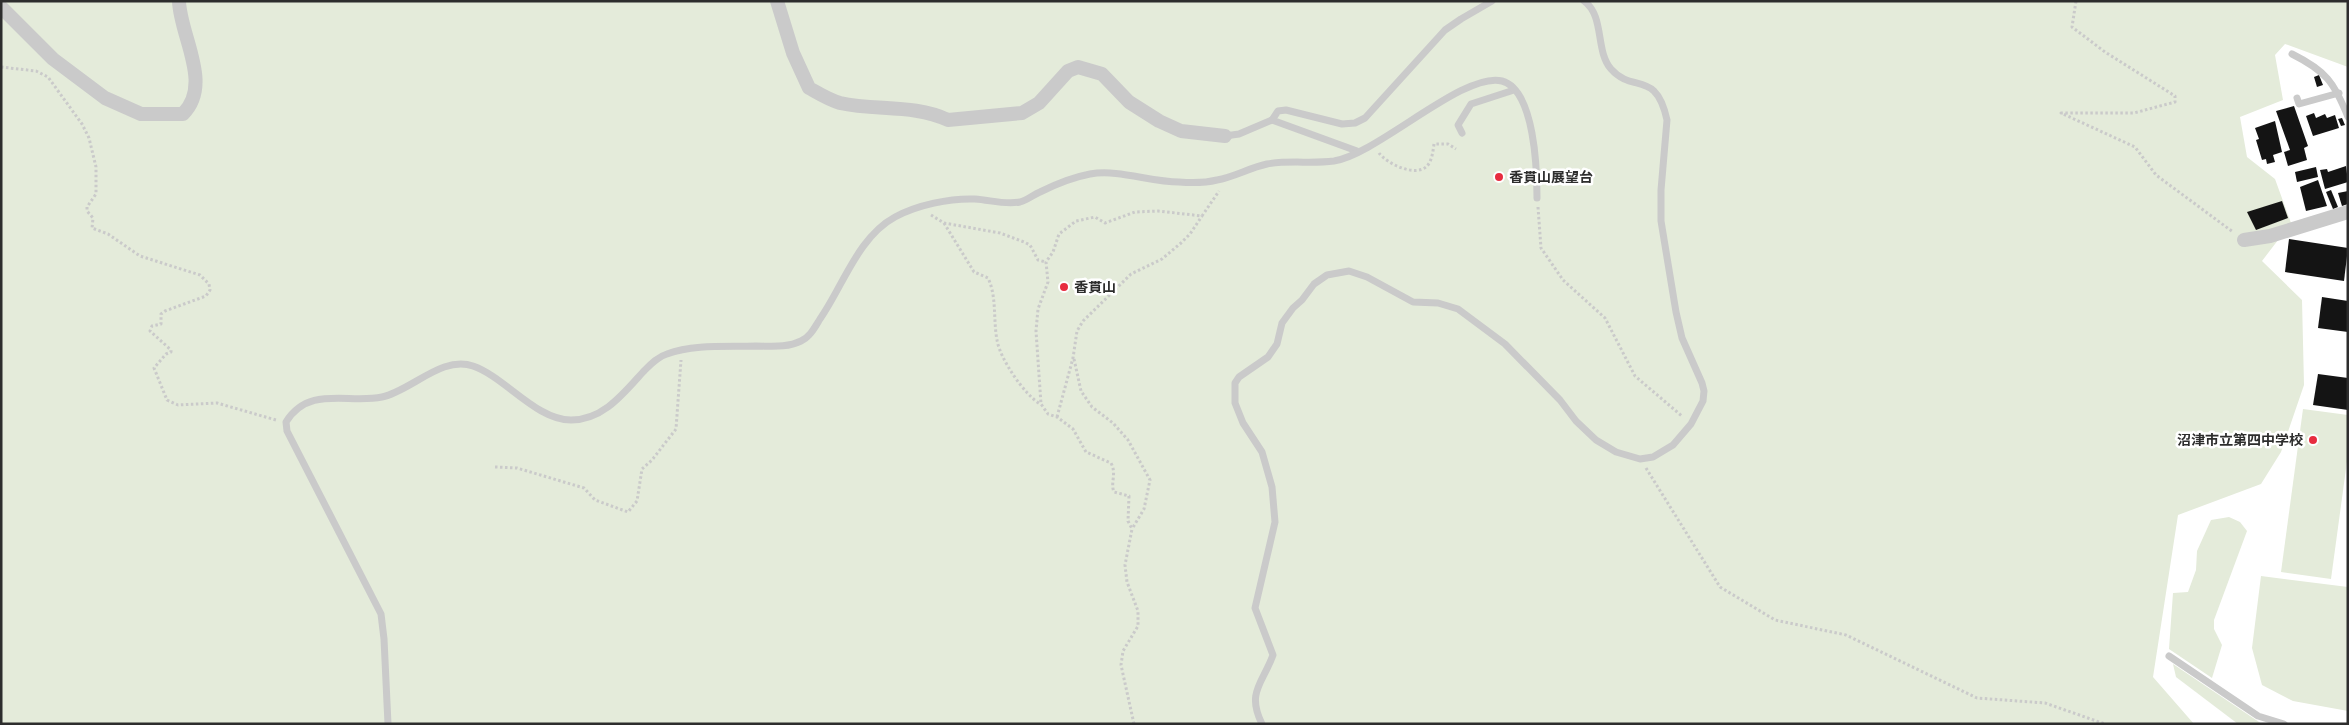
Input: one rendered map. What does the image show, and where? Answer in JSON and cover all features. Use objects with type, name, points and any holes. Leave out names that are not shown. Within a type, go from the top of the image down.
[{"type":"street","points":[[1,7],[53,59],[105,98],[141,114],[183,114],[191,106],[196,87],[179,1]]},
{"type":"street","points":[[776,1],[796,60],[808,88],[840,102],[908,110],[937,115],[948,120],[1022,113],[1039,103],[1068,71],[1078,67],[1102,74],[1129,102],[1159,121],[1181,131],[1225,136]]},
{"type":"street","points":[[2244,240],[2270,236],[2348,212]]},
{"type":"lane","points":[[1225,136],[1239,134],[1272,120],[1278,112],[1286,110],[1342,124],[1355,123],[1365,118],[1445,30],[1461,18],[1492,1]]},
{"type":"lane","points":[[1262,724],[1256,711],[1254,697],[1258,683],[1273,655],[1255,608],[1256,594],[1271,545],[1275,522],[1268,471],[1262,452],[1243,423],[1235,403],[1234,389],[1239,377],[1268,357],[1277,344],[1282,323],[1314,284],[1327,275],[1350,271],[1367,277],[1413,302],[1438,303],[1458,309],[1504,344],[1560,400],[1576,422],[1596,440],[1616,452],[1640,459],[1653,457],[1668,448],[1690,424],[1703,401],[1704,391],[1702,383],[1682,338],[1676,312],[1662,221],[1661,190],[1667,120],[1666,112],[1656,91],[1643,82],[1626,80],[1610,68],[1593,11],[1584,1]]},
{"type":"lane","points":[[2292,54],[2311,63],[2336,87],[2348,117]]},
{"type":"lane","points":[[388,724],[381,614],[291,441],[286,422],[293,411],[321,399],[380,397],[396,392],[447,367],[462,365],[471,366],[491,376],[547,413],[560,419],[575,420],[600,413],[616,402],[662,355],[681,350],[783,346],[801,341],[810,334],[829,306],[861,250],[876,231],[893,218],[919,208],[966,199],[1007,203],[1023,201],[1043,190],[1090,174],[1115,174],[1176,182],[1219,180],[1269,164],[1334,161],[1377,143],[1433,107],[1478,84],[1504,81],[1523,102],[1537,162],[1537,198]]},
{"type":"lane","points":[[1462,134],[1458,125],[1471,104],[1514,90]]},
{"type":"lane","points":[[2297,98],[2299,104],[2338,93]]},
{"type":"lane","points":[[1272,120],[1358,151]]},
{"type":"lane","points":[[2169,656],[2258,716],[2284,724]]},
{"type":"path","points":[[2076,1],[2072,27],[2104,52],[2175,96],[2175,102],[2134,113],[2061,113],[2134,147],[2156,175],[2244,240]]},
{"type":"path","points":[[1,67],[36,71],[48,77],[82,124],[89,138],[96,167],[96,194],[87,207],[92,218],[92,228],[108,234],[140,256],[200,275],[209,284],[210,290],[206,296],[165,311],[161,314],[161,324],[152,326],[150,331],[171,350],[154,368],[167,400],[178,404],[217,403],[255,416],[286,422]]},
{"type":"path","points":[[1377,143],[1379,155],[1391,164],[1413,169],[1426,167],[1434,144],[1448,144],[1456,149]]},
{"type":"path","points":[[1057,417],[1073,358],[1077,331],[1084,321],[1132,274],[1162,259],[1190,234],[1218,195],[1219,180]]},
{"type":"path","points":[[1537,198],[1541,248],[1563,280],[1605,318],[1635,376],[1690,424]]},
{"type":"path","points":[[919,208],[944,223],[1000,233],[1024,242],[1030,245],[1038,260],[1046,262]]},
{"type":"path","points":[[1041,404],[1036,331],[1038,309],[1048,282],[1046,262],[1053,252],[1058,234],[1076,220],[1086,217],[1095,217],[1105,223],[1116,221],[1135,212],[1158,211],[1202,216]]},
{"type":"path","points":[[944,223],[974,272],[988,278],[994,298],[997,342],[1002,354],[1030,398],[1041,404],[1048,414],[1057,417],[1073,429],[1086,452],[1106,459],[1113,467],[1115,476],[1112,488],[1114,492],[1129,496],[1128,521],[1132,530]]},
{"type":"path","points":[[495,467],[517,468],[584,488],[595,500],[628,512],[637,501],[642,469],[652,460],[676,429],[681,350]]},
{"type":"path","points":[[1073,358],[1081,391],[1092,407],[1113,423],[1128,440],[1150,480],[1144,509],[1132,530],[1125,565],[1127,582],[1138,611],[1138,626],[1123,651],[1121,665],[1134,724]]},
{"type":"path","points":[[1640,459],[1720,587],[1775,620],[1846,636],[1977,698],[2045,703],[2105,724]]},
{"type":"green space","points":[[1,1],[2348,1],[2348,67],[2285,44],[2275,55],[2283,100],[2240,117],[2247,157],[2275,179],[2291,223],[2262,261],[2302,300],[2304,385],[2281,452],[2261,484],[2178,515],[2153,677],[2194,724],[1,724]]},
{"type":"green space","points":[[2303,409],[2348,415],[2348,454],[2331,579],[2281,572]]},
{"type":"green space","points":[[2229,517],[2240,522],[2247,531],[2214,620],[2214,629],[2222,645],[2212,678],[2169,649],[2173,593],[2188,592],[2196,570],[2197,551],[2211,520]]},
{"type":"green space","points":[[2261,576],[2348,587],[2348,711],[2293,701],[2262,685],[2252,648]]},
{"type":"green space","points":[[2173,664],[2262,724],[2238,724],[2176,677]]},
{"type":"building","points":[[2319,75],[2323,85],[2317,87],[2314,77]]},
{"type":"building","points":[[2294,106],[2308,146],[2304,148],[2307,160],[2288,166],[2284,152],[2290,150],[2276,111]]},
{"type":"building","points":[[2314,113],[2316,118],[2325,114],[2327,118],[2335,115],[2339,128],[2313,136],[2306,116]]},
{"type":"building","points":[[2342,118],[2345,125],[2341,126],[2338,119]]},
{"type":"building","points":[[2275,121],[2282,152],[2273,155],[2275,162],[2267,164],[2266,159],[2262,160],[2256,140],[2259,139],[2255,128]]},
{"type":"building","points":[[2346,166],[2348,182],[2325,189],[2320,170],[2327,169],[2328,172]]},
{"type":"building","points":[[2316,167],[2318,177],[2297,182],[2295,172]]},
{"type":"building","points":[[2318,180],[2327,206],[2306,211],[2300,187]]},
{"type":"building","points":[[2331,190],[2338,207],[2333,209],[2326,192]]},
{"type":"building","points":[[2348,191],[2348,204],[2342,206],[2338,193]]},
{"type":"building","points":[[2282,201],[2288,218],[2256,230],[2247,212]]},
{"type":"building","points":[[2289,239],[2348,248],[2344,281],[2285,272]]},
{"type":"building","points":[[2322,297],[2348,301],[2348,332],[2318,328]]},
{"type":"building","points":[[2318,374],[2348,378],[2348,410],[2313,405]]},
{"type":"place","name":"香貫山展望台","points":[[1499,177]]},
{"type":"place","name":"香貫山","points":[[1064,287]]},
{"type":"place","name":"沼津市立第四中学校","points":[[2313,440]]}]
